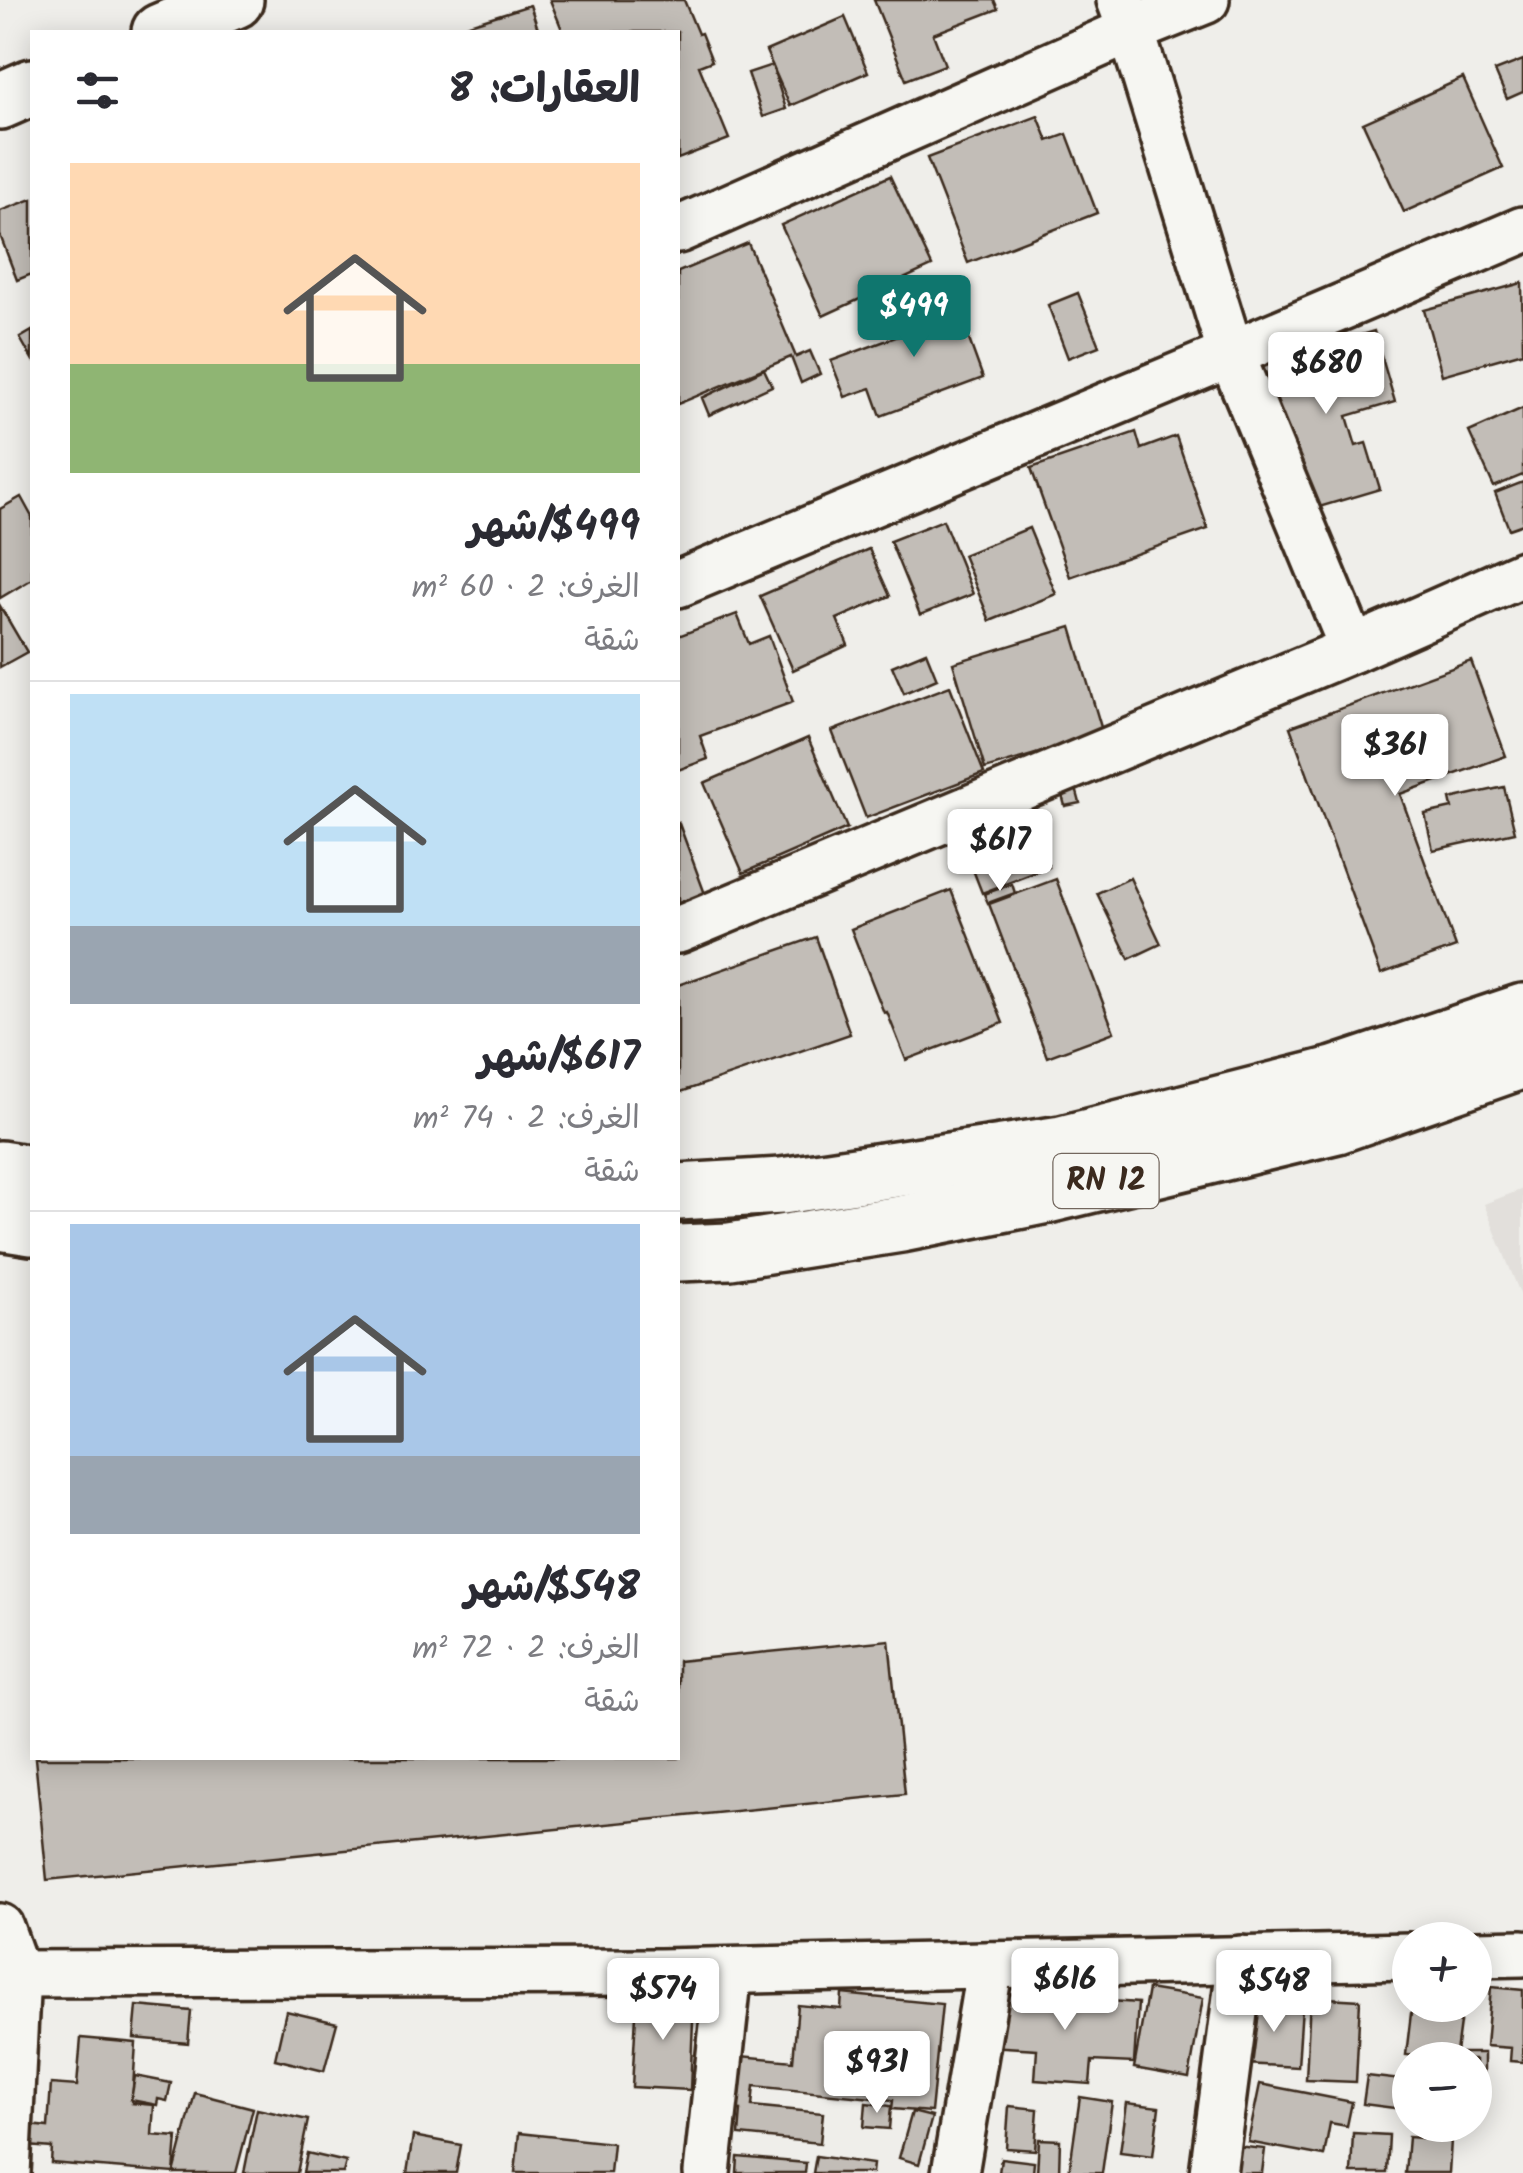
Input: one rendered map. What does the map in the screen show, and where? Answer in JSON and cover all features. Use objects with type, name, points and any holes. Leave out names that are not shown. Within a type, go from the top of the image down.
[{"type":"main road","points":[[165,30],[235,0]]},
{"type":"main road","points":[[0,101],[30,88]]},
{"type":"main road","points":[[680,1192],[782,1186],[1062,1144],[1334,1075],[1523,1012]]},
{"type":"main road","name":"RN 12","points":[[680,1253],[730,1251],[1047,1196],[1337,1125],[1523,1060]]},
{"type":"main road","points":[[0,1169],[30,1174]]},
{"type":"main road","points":[[0,1222],[30,1226]]},
{"type":"street","points":[[680,229],[1126,15],[1206,0]]},
{"type":"street","points":[[1126,15],[1231,354],[1353,648]]},
{"type":"street","points":[[680,583],[1523,230]]},
{"type":"street","points":[[680,929],[1523,574]]},
{"type":"street","points":[[0,1927],[9,1974],[7,2173]]},
{"type":"street","points":[[1492,1954],[1523,1953]]},
{"type":"street","points":[[9,1974],[729,1970],[1392,1956]]},
{"type":"street","points":[[1212,2173],[1241,1960]]},
{"type":"street","points":[[955,2173],[990,1965]]},
{"type":"street","points":[[707,2173],[729,1970]]},
{"type":"shaded area","points":[[1523,1189],[1523,1301],[1484,1204]]},
{"type":"building","points":[[550,0],[684,0],[712,61],[699,66],[729,139],[680,158],[680,30],[562,30]]},
{"type":"building","points":[[874,0],[994,0],[998,9],[933,34],[945,65],[906,80]]},
{"type":"building","points":[[530,5],[538,30],[450,30]]},
{"type":"building","points":[[845,17],[868,72],[790,106],[766,51]]},
{"type":"building","points":[[1523,60],[1523,92],[1507,99],[1495,71]]},
{"type":"building","points":[[772,65],[786,109],[763,117],[748,73]]},
{"type":"building","points":[[1463,78],[1503,168],[1404,212],[1363,123]]},
{"type":"building","points":[[1038,116],[1048,141],[1067,134],[1097,213],[968,263],[927,158]]},
{"type":"building","points":[[890,176],[932,266],[823,316],[781,225]]},
{"type":"building","points":[[30,200],[30,275],[17,280],[0,235],[0,211]]},
{"type":"building","points":[[748,243],[796,357],[810,351],[820,374],[801,383],[791,357],[680,403],[680,271]]},
{"type":"building","points":[[1522,283],[1523,352],[1442,375],[1424,310]]},
{"type":"building","points":[[951,290],[983,378],[881,416],[871,388],[845,397],[831,361],[920,328],[911,305]]},
{"type":"building","points":[[1078,293],[1099,346],[1068,358],[1048,305]]},
{"type":"building","points":[[1374,331],[1395,402],[1347,416],[1356,446],[1366,443],[1380,489],[1299,513],[1255,367]]},
{"type":"building","points":[[30,332],[30,356],[20,338]]},
{"type":"building","points":[[764,369],[772,386],[709,415],[702,398]]},
{"type":"building","points":[[1523,408],[1523,475],[1494,487],[1469,432]]},
{"type":"building","points":[[1136,432],[1141,449],[1176,436],[1208,529],[1070,577],[1031,468]]},
{"type":"building","points":[[1523,482],[1523,524],[1509,529],[1495,493]]},
{"type":"building","points":[[21,497],[30,513],[30,580],[0,598],[0,509]]},
{"type":"building","points":[[943,520],[973,594],[920,615],[890,541]]},
{"type":"building","points":[[1029,528],[1056,594],[990,621],[963,555]]},
{"type":"building","points":[[869,549],[890,596],[837,619],[848,645],[793,670],[760,596]]},
{"type":"building","points":[[0,606],[27,652],[0,667]]},
{"type":"building","points":[[737,614],[749,644],[769,636],[793,702],[700,736],[708,759],[680,769],[680,635]]},
{"type":"building","points":[[1071,627],[1103,734],[985,769],[953,663]]},
{"type":"building","points":[[926,652],[937,679],[904,693],[892,666]]},
{"type":"building","points":[[1471,661],[1506,756],[1400,794],[1456,947],[1381,974],[1290,727]]},
{"type":"building","points":[[950,686],[984,773],[866,818],[832,731]]},
{"type":"building","points":[[808,738],[847,828],[743,873],[704,783]]},
{"type":"building","points":[[1074,781],[1080,803],[1065,806],[1059,784]]},
{"type":"building","points":[[1504,787],[1515,832],[1433,850],[1425,814],[1452,808],[1450,799]]},
{"type":"building","points":[[680,826],[708,902],[680,912]]},
{"type":"building","points":[[1034,831],[1049,867],[982,893],[968,857]]},
{"type":"building","points":[[1130,878],[1161,944],[1129,959],[1097,893]]},
{"type":"building","points":[[1056,879],[1114,1032],[1047,1057],[989,904]]},
{"type":"building","points":[[1012,884],[1015,893],[988,903],[984,894]]},
{"type":"building","points":[[951,890],[1003,1023],[906,1060],[851,929]]},
{"type":"building","points":[[816,937],[850,1034],[680,1092],[680,984]]},
{"type":"building","points":[[889,1640],[905,1794],[47,1880],[35,1760],[680,1760],[680,1661]]},
{"type":"building","points":[[1492,1987],[1523,1990],[1523,2062],[1510,2061],[1511,2048],[1492,2046],[1492,2042],[1486,2042],[1488,2022],[1492,2022]]},
{"type":"building","points":[[1148,1989],[1203,1998],[1189,2078],[1134,2068]]},
{"type":"building","points":[[993,1993],[1138,2003],[1134,2063],[1092,2061],[1090,2084],[1035,2080],[1037,2049],[989,2046]]},
{"type":"building","points":[[842,1994],[942,2004],[931,2112],[892,2109],[893,2100],[754,2086],[752,2106],[823,2113],[820,2143],[739,2135],[741,2110],[714,2108],[720,2054],[793,2061],[798,2005],[841,2009]]},
{"type":"building","points":[[637,1996],[694,1998],[690,2090],[632,2087]]},
{"type":"building","points":[[1310,1997],[1360,2000],[1356,2082],[1306,2080]]},
{"type":"building","points":[[1249,2003],[1302,2006],[1298,2067],[1246,2064]]},
{"type":"building","points":[[137,2006],[191,2011],[188,2043],[134,2038]]},
{"type":"building","points":[[286,2011],[337,2023],[324,2071],[275,2059]]},
{"type":"building","points":[[1410,2022],[1460,2022],[1457,2042],[1408,2042]]},
{"type":"building","points":[[81,2038],[136,2043],[132,2103],[154,2105],[152,2135],[177,2137],[174,2173],[51,2163],[52,2148],[28,2146],[29,2125],[48,2127],[51,2084],[77,2086]]},
{"type":"building","points":[[135,2076],[171,2083],[167,2101],[158,2099],[157,2105],[131,2100]]},
{"type":"building","points":[[1367,2076],[1392,2079],[1392,2108],[1363,2104]]},
{"type":"building","points":[[1260,2084],[1352,2102],[1347,2126],[1330,2123],[1324,2156],[1248,2142]]},
{"type":"building","points":[[195,2093],[253,2108],[236,2173],[174,2173]]},
{"type":"building","points":[[1080,2097],[1112,2102],[1102,2173],[1069,2173]]},
{"type":"building","points":[[866,2103],[891,2106],[889,2129],[864,2127]]},
{"type":"building","points":[[1127,2103],[1159,2107],[1153,2156],[1120,2152]]},
{"type":"building","points":[[1009,2106],[1038,2109],[1035,2150],[1006,2148]]},
{"type":"building","points":[[257,2109],[308,2120],[297,2173],[244,2173]]},
{"type":"building","points":[[912,2112],[932,2117],[919,2164],[899,2158]]},
{"type":"building","points":[[519,2133],[613,2143],[610,2173],[515,2173]]},
{"type":"building","points":[[1353,2133],[1389,2135],[1387,2173],[1351,2173]]},
{"type":"building","points":[[413,2136],[461,2145],[456,2173],[407,2173]]},
{"type":"building","points":[[1039,2139],[1060,2140],[1059,2173],[1037,2173]]},
{"type":"building","points":[[1408,2142],[1451,2142],[1449,2173],[1405,2173]]},
{"type":"building","points":[[1236,2146],[1265,2149],[1262,2173],[1234,2173]]},
{"type":"building","points":[[307,2153],[346,2162],[343,2173],[303,2173]]},
{"type":"building","points":[[816,2156],[873,2164],[872,2173],[813,2173]]},
{"type":"building","points":[[738,2157],[806,2163],[805,2173],[737,2173]]},
{"type":"building","points":[[1001,2158],[1034,2162],[1033,2173],[999,2173]]}]
